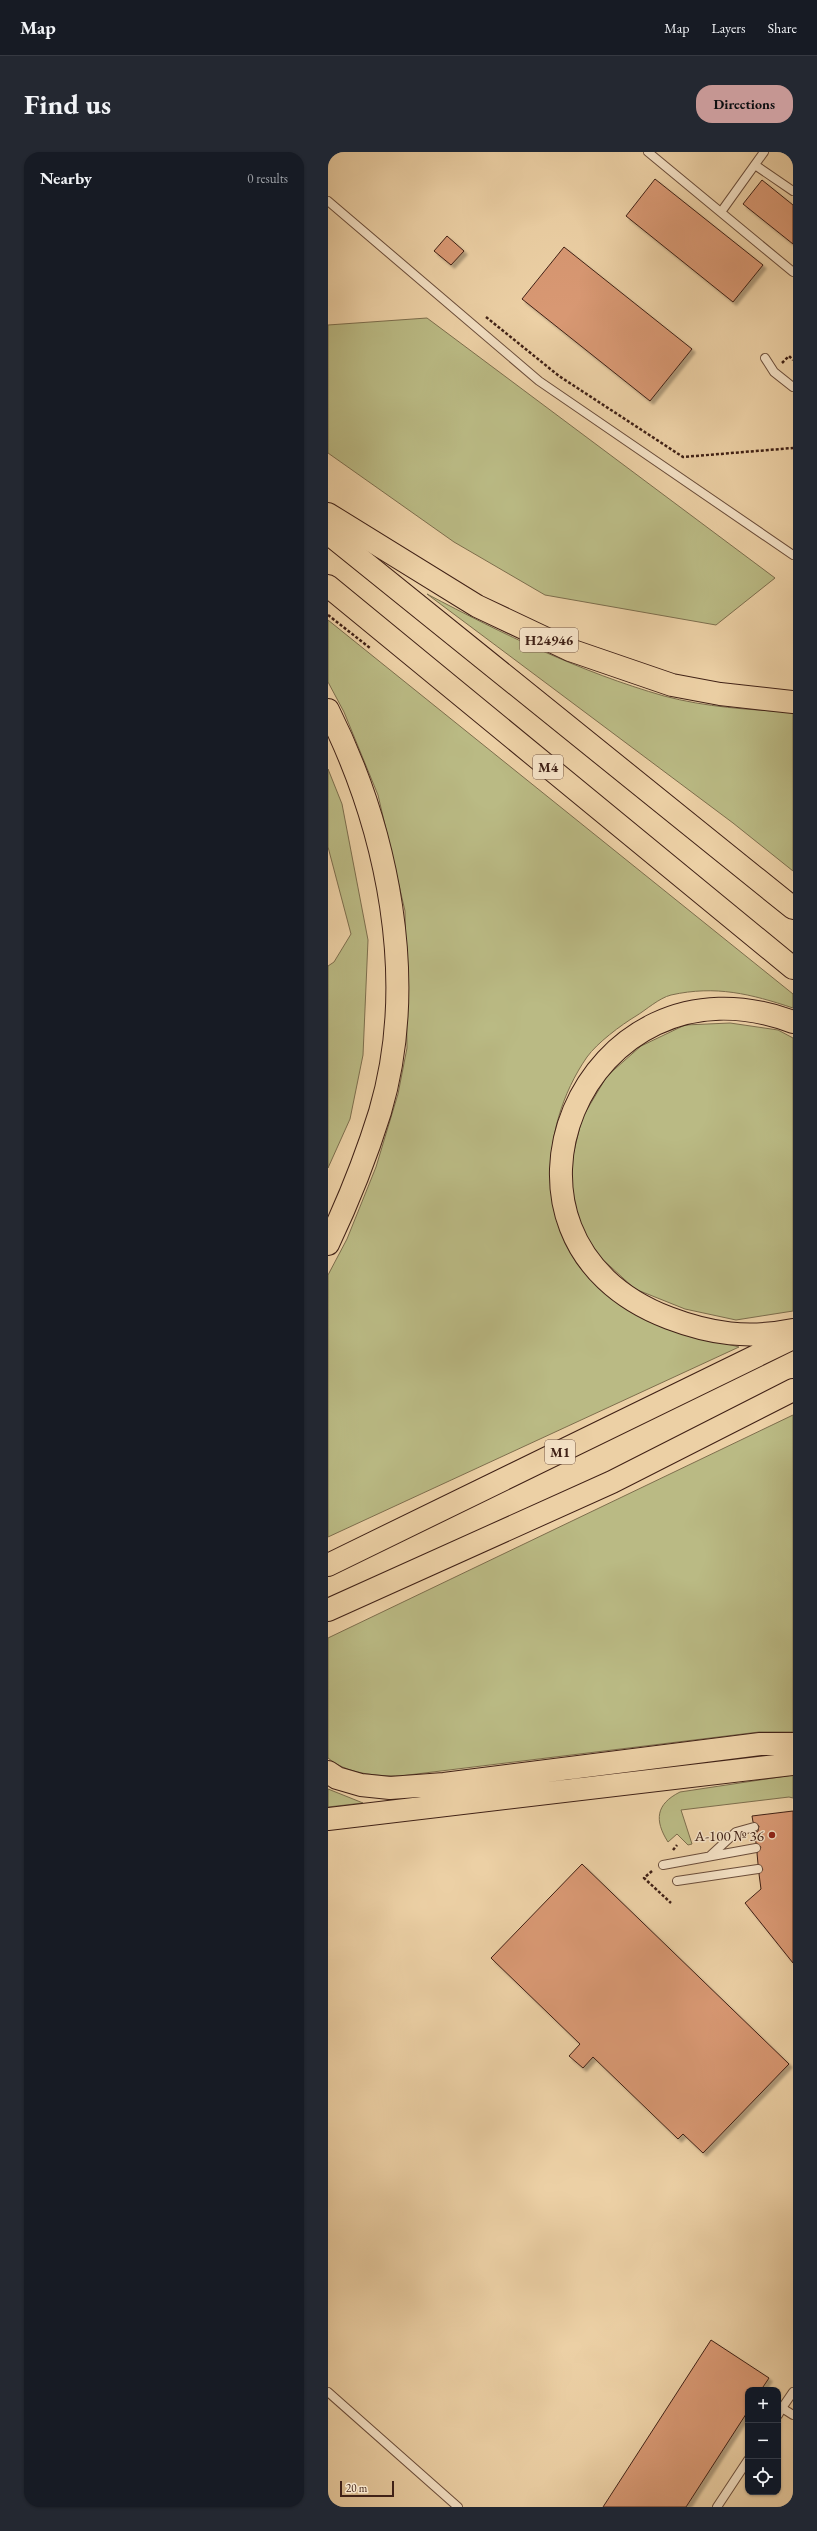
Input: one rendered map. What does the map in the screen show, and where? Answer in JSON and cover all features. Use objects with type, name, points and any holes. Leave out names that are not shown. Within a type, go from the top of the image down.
[{"type":"highway","name":"Н24946","points":[[328,514],[477,606],[570,650],[672,685],[720,694],[793,702]]},
{"type":"highway","points":[[328,533],[793,908]]},
{"type":"highway","name":"М4","points":[[328,586],[793,968]]},
{"type":"highway","points":[[328,710],[362,786],[373,825],[394,929],[396,971],[393,1041],[380,1111],[356,1181],[328,1244]]},
{"type":"highway","points":[[793,1022],[773,1014],[724,1007],[678,1014],[648,1027],[607,1060],[585,1086],[571,1115],[564,1144],[560,1173],[562,1200],[571,1229],[583,1253],[600,1276],[623,1294],[652,1311],[712,1331],[744,1336],[793,1330]]},
{"type":"highway","name":"М1","points":[[328,1565],[793,1338]]},
{"type":"highway","points":[[328,1610],[612,1482],[793,1390]]},
{"type":"highway","points":[[328,1772],[337,1778],[361,1785],[390,1788],[444,1784],[760,1744],[793,1744]]},
{"type":"highway","points":[[328,1819],[793,1764]]},
{"type":"lane","points":[[648,152],[793,272]]},
{"type":"lane","points":[[720,212],[764,152]]},
{"type":"lane","points":[[755,165],[793,191]]},
{"type":"lane","points":[[328,201],[539,381],[793,555]]},
{"type":"lane","points":[[765,358],[774,372],[793,387]]},
{"type":"lane","points":[[710,1856],[736,1832],[754,1827]]},
{"type":"lane","points":[[663,1865],[756,1848]]},
{"type":"lane","points":[[677,1880],[758,1869]]},
{"type":"lane","points":[[328,2392],[458,2507]]},
{"type":"lane","points":[[781,2410],[793,2392]]},
{"type":"lane","points":[[781,2411],[793,2415]]},
{"type":"lane","points":[[717,2507],[745,2465]]},
{"type":"path","points":[[480,312],[559,376],[683,457],[793,448]]},
{"type":"green space","points":[[427,318],[775,578],[716,625],[545,595],[454,542],[328,453],[328,325]]},
{"type":"green space","points":[[427,594],[513,638],[572,664],[602,676],[664,696],[711,705],[793,712],[793,871],[733,823]]},
{"type":"green space","points":[[328,620],[793,994],[793,1008],[748,995],[718,991],[687,992],[671,995],[657,1001],[623,1024],[597,1046],[587,1057],[570,1086],[559,1117],[552,1149],[551,1182],[555,1215],[566,1245],[584,1273],[609,1296],[640,1315],[671,1328],[739,1347],[328,1537],[328,1275],[347,1239],[376,1167],[398,1094],[407,1048],[405,911],[378,795],[344,712],[328,682]]},
{"type":"green space","points":[[328,769],[342,804],[368,940],[363,1055],[350,1119],[328,1168],[328,966],[334,962],[351,934],[328,847]]},
{"type":"green space","points":[[730,1023],[778,1030],[793,1038],[793,1311],[736,1320],[685,1309],[635,1289],[599,1256],[577,1221],[569,1172],[582,1118],[607,1076],[641,1046],[685,1025]]},
{"type":"green space","points":[[793,1415],[793,1732],[759,1732],[400,1776],[372,1775],[353,1771],[344,1768],[328,1758],[328,1638]]},
{"type":"green space","points":[[793,1775],[793,1798],[789,1797],[681,1810],[692,1844],[688,1845],[677,1834],[668,1842],[661,1827],[659,1820],[662,1807],[672,1797],[680,1792]]},
{"type":"green space","points":[[328,1789],[363,1803],[328,1807]]},
{"type":"building","points":[[655,179],[763,265],[733,302],[626,216]]},
{"type":"building","points":[[762,180],[793,205],[793,244],[743,204]]},
{"type":"building","points":[[447,236],[464,251],[451,265],[434,251]]},
{"type":"building","points":[[564,247],[692,349],[650,401],[522,299]]},
{"type":"building","points":[[793,1811],[793,1963],[745,1903],[761,1889],[759,1874],[763,1869],[758,1864],[757,1853],[761,1847],[756,1843],[754,1833],[758,1831],[759,1826],[753,1822],[752,1816]]},
{"type":"building","points":[[582,1864],[789,2064],[703,2153],[683,2134],[678,2139],[593,2057],[583,2068],[569,2056],[580,2044],[491,1958]]},
{"type":"building","points":[[711,2340],[769,2378],[763,2387],[745,2387],[745,2416],[686,2507],[603,2507]]},
{"type":"place","name":"А-100 № 36","points":[[772,1835]]}]
